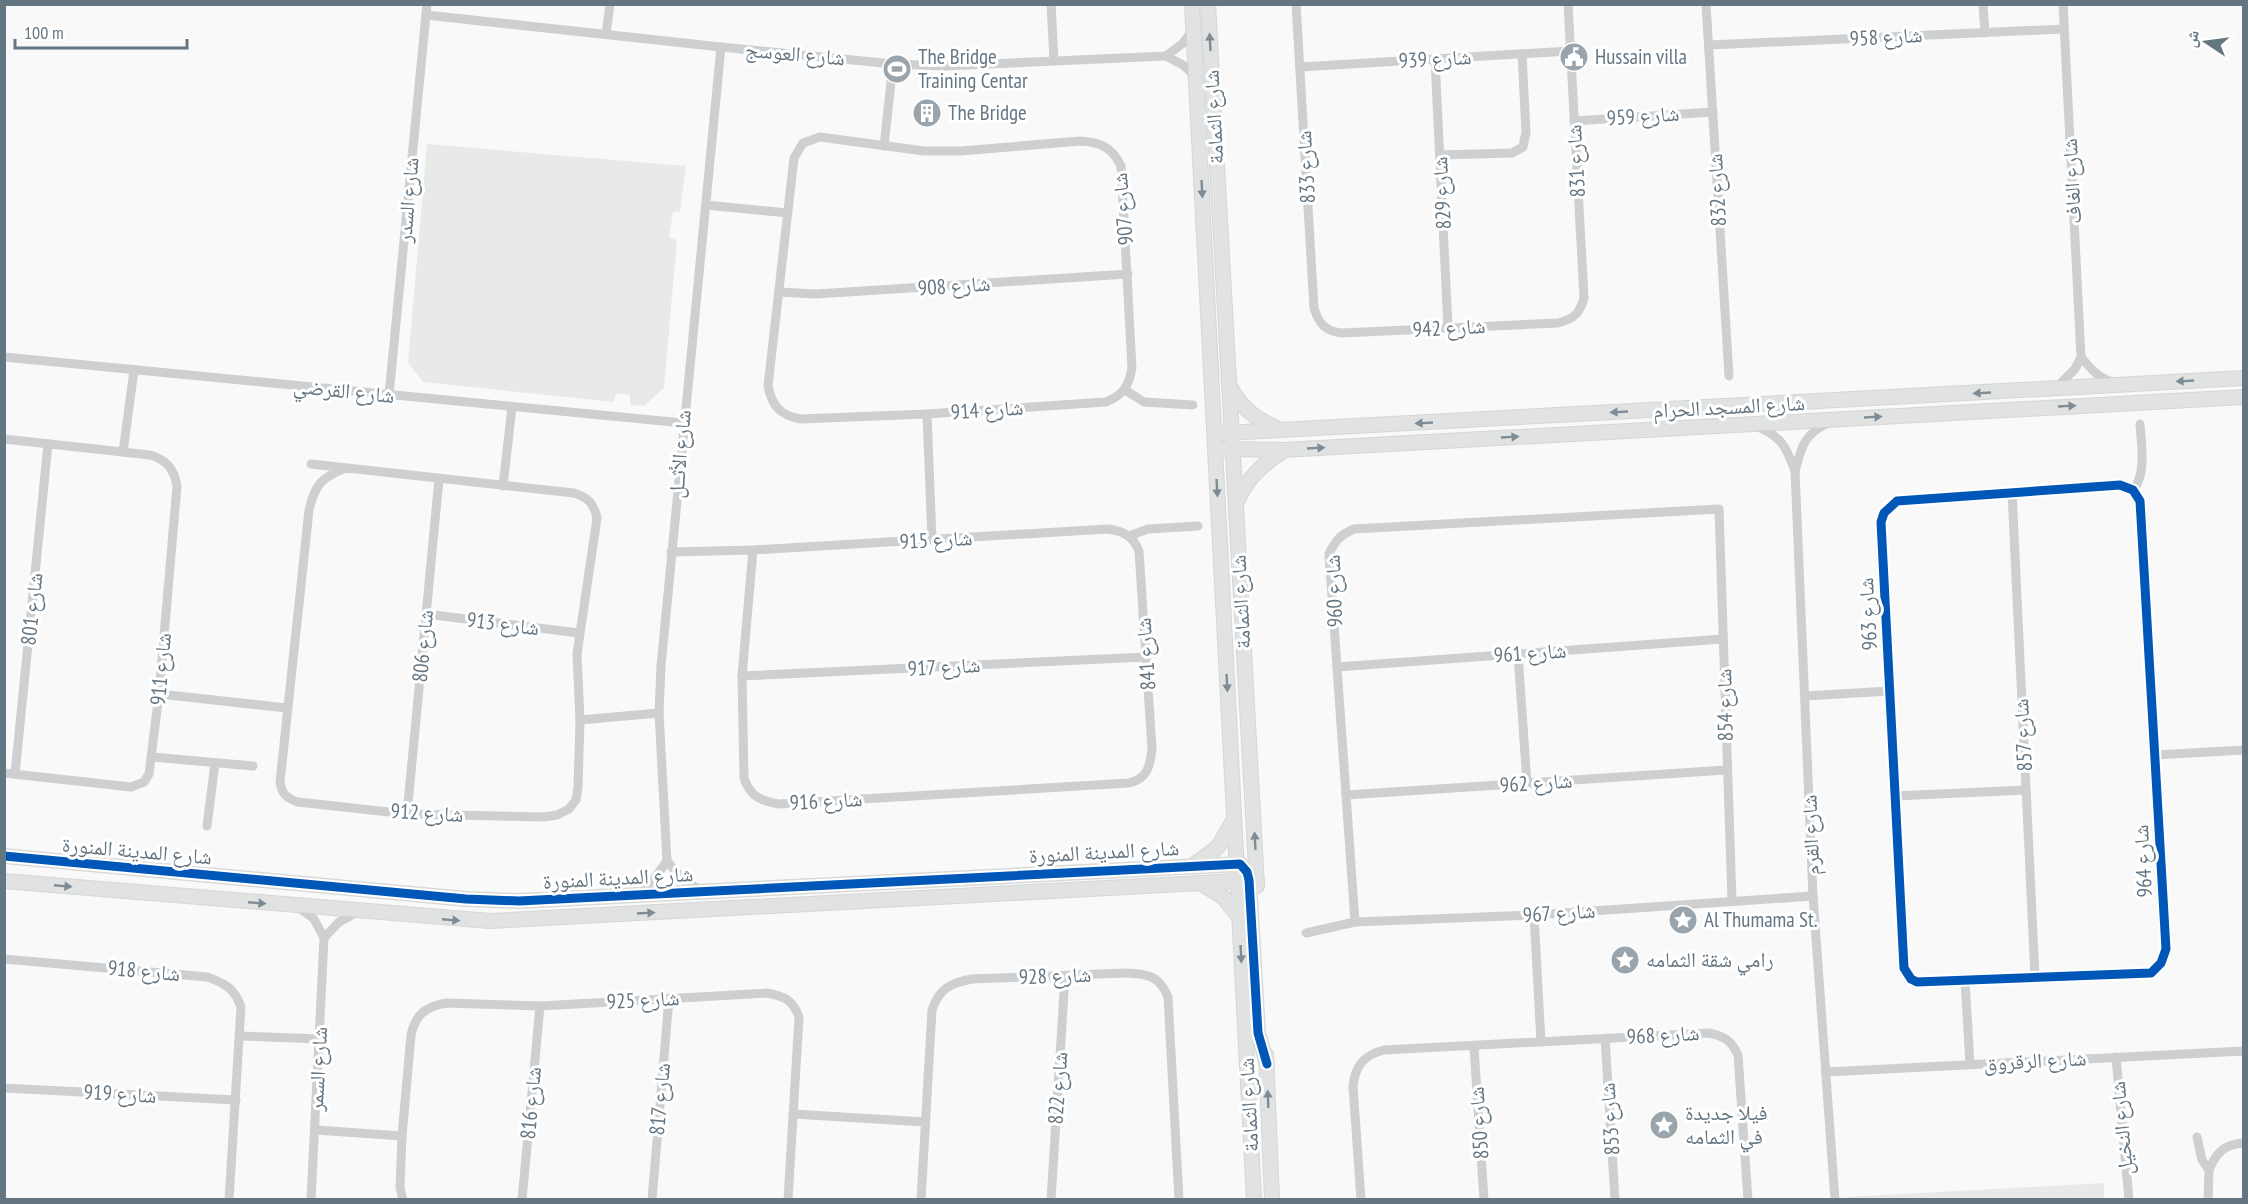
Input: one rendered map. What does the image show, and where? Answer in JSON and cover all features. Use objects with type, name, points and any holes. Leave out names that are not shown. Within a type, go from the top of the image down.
[{"type":"street","name":"شارع السدر","points":[[389,395],[427,4]]},
{"type":"street","points":[[606,34],[610,4]]},
{"type":"street","points":[[1051,4],[1053,61]]},
{"type":"street","name":"شارع الثمامة","points":[[1192,4],[1206,254],[1224,433]]},
{"type":"street","name":"شارع الثمامة","points":[[1208,4],[1229,384],[1224,433],[1215,449],[1236,863],[1247,880],[1239,917],[1254,1200]]},
{"type":"street","name":"شارع 833","points":[[1296,4],[1314,308],[1322,327]]},
{"type":"street","name":"شارع 831","points":[[1568,4],[1584,297],[1582,308],[1576,315]]},
{"type":"street","name":"شارع 832","points":[[1706,4],[1729,376]]},
{"type":"street","points":[[1983,4],[1985,33]]},
{"type":"street","name":"شارع الغاف","points":[[2062,4],[2081,357]]},
{"type":"street","name":"شارع العوسج","points":[[426,15],[893,64],[945,66],[1166,56]]},
{"type":"street","points":[[1194,29],[1182,45],[1166,56],[1183,65],[1197,78]]},
{"type":"street","name":"شارع 958","points":[[1709,45],[2064,29]]},
{"type":"street","name":"شارع الأثــل","points":[[667,861],[659,713],[661,666],[721,47]]},
{"type":"street","name":"شارع 939","points":[[1300,67],[1570,51]]},
{"type":"street","points":[[1440,155],[1512,153],[1523,147],[1526,132],[1522,54]]},
{"type":"street","name":"شارع 829","points":[[1435,59],[1448,328]]},
{"type":"street","points":[[884,146],[893,64]]},
{"type":"street","name":"شارع 959","points":[[1574,121],[1713,112]]},
{"type":"street","name":"شارع 907","points":[[777,410],[771,400],[768,386],[794,158],[803,143],[820,137],[924,151],[961,151],[1080,141],[1107,146],[1115,154],[1121,166],[1132,368],[1125,390]]},
{"type":"street","points":[[706,205],[788,213]]},
{"type":"street","name":"شارع 908","points":[[779,292],[816,294],[1128,274]]},
{"type":"street","name":"شارع 942","points":[[1322,327],[1331,332],[1342,333],[1558,323],[1576,315]]},
{"type":"street","name":"شارع القرضي","points":[[4,357],[683,423]]},
{"type":"street","points":[[2055,389],[2066,380],[2081,357],[2092,371],[2107,381],[2124,385]]},
{"type":"street","points":[[123,452],[134,370]]},
{"type":"street","name":"شارع المسجد الحرام","points":[[1224,433],[2244,378]]},
{"type":"street","points":[[1229,384],[1236,397],[1258,420],[1284,430]]},
{"type":"street","points":[[1125,390],[1144,402],[1193,405]]},
{"type":"street","name":"شارع 914","points":[[777,410],[787,417],[800,419],[927,414],[1106,402],[1116,398],[1125,390]]},
{"type":"street","name":"شارع المسجد الحرام","points":[[1215,449],[1283,450],[2244,397]]},
{"type":"street","points":[[503,486],[512,407]]},
{"type":"street","points":[[927,414],[932,540]]},
{"type":"street","name":"شارع القرم","points":[[1835,1200],[1813,896],[1795,471],[1801,447],[1809,434],[1837,419]]},
{"type":"street","points":[[2133,490],[2141,471],[2140,423]]},
{"type":"street","name":"شارع القرم","points":[[1752,424],[1779,438],[1787,448],[1795,471]]},
{"type":"street","points":[[1224,433],[1227,444],[1234,449]]},
{"type":"street","name":"شارع 911","points":[[4,440],[150,455],[167,462],[175,476],[177,486],[159,694],[149,774],[144,782],[131,787],[4,773]]},
{"type":"street","name":"شارع 801","points":[[15,774],[48,444]]},
{"type":"street","name":"شارع الثمامة","points":[[1234,449],[1247,880],[1267,1064],[1272,1200]]},
{"type":"street","points":[[1236,504],[1245,484],[1259,467],[1283,450]]},
{"type":"street","name":"شارع 912","points":[[310,464],[574,493],[584,496],[596,509],[597,518],[579,633],[578,787],[576,800],[569,809],[557,815],[544,817],[407,814],[289,799],[281,792],[287,708],[309,510],[317,486],[325,477],[346,468]]},
{"type":"street","name":"شارع 806","points":[[407,814],[439,479]]},
{"type":"street","name":"شارع 963","points":[[1911,979],[1904,968],[1881,522],[1884,513],[1897,501],[2120,485],[2133,490]]},
{"type":"street","name":"شارع 964","points":[[1911,979],[1923,983],[2151,973],[2161,963],[2166,949],[2140,501],[2133,490]]},
{"type":"street","name":"شارع 857","points":[[2012,492],[2035,977]]},
{"type":"street","name":"شارع 854","points":[[1719,509],[1732,901]]},
{"type":"street","name":"شارع 960","points":[[1355,922],[1329,554],[1334,541],[1343,533],[1354,529],[1719,509]]},
{"type":"street","name":"شارع 915","points":[[671,552],[753,550],[1108,529],[1129,536],[1148,529],[1198,526]]},
{"type":"street","name":"شارع 841","points":[[1129,536],[1139,551],[1152,750],[1146,774]]},
{"type":"street","name":"شارع 916","points":[[753,550],[742,676],[744,778],[748,790],[755,797],[778,804],[1129,783],[1138,781],[1146,774]]},
{"type":"street","name":"شارع 913","points":[[426,614],[579,633]]},
{"type":"street","name":"شارع 961","points":[[1337,667],[1723,639]]},
{"type":"street","points":[[1518,654],[1527,783]]},
{"type":"street","name":"شارع 917","points":[[742,676],[1146,657]]},
{"type":"street","points":[[1805,696],[1890,691]]},
{"type":"street","points":[[159,694],[287,708]]},
{"type":"street","points":[[580,720],[659,713]]},
{"type":"street","points":[[2155,755],[2244,750]]},
{"type":"street","points":[[152,757],[253,766]]},
{"type":"street","points":[[207,826],[215,763]]},
{"type":"street","name":"شارع 962","points":[[1346,795],[1726,770]]},
{"type":"street","points":[[1895,796],[2026,790]]},
{"type":"street","points":[[1194,865],[1218,847],[1234,820]]},
{"type":"street","name":"شارع المدينة المنورة","points":[[4,856],[477,900],[519,901],[1236,863]]},
{"type":"street","points":[[639,896],[667,861],[682,879],[703,891]]},
{"type":"street","name":"شارع المدينة المنورة","points":[[4,881],[464,921],[519,921],[1247,880]]},
{"type":"street","points":[[1198,882],[1222,896],[1239,917]]},
{"type":"street","name":"شارع 967","points":[[1306,933],[1355,922],[1534,915],[1813,896]]},
{"type":"street","points":[[297,906],[314,920],[324,938],[339,922],[357,912]]},
{"type":"street","points":[[1534,915],[1541,1042]]},
{"type":"street","name":"شارع السمر","points":[[311,1200],[324,938]]},
{"type":"street","name":"شارع 918","points":[[4,959],[207,977],[230,987],[241,1007],[229,1200]]},
{"type":"street","name":"شارع 928","points":[[921,1200],[932,1010],[944,988],[956,982],[972,979],[1143,974],[1155,978],[1164,986],[1168,997],[1179,1200]]},
{"type":"street","name":"شارع 822","points":[[1051,1200],[1065,976]]},
{"type":"street","points":[[1965,981],[1970,1064]]},
{"type":"street","name":"شارع 925","points":[[403,1200],[400,1188],[402,1136],[411,1035],[420,1012],[432,1005],[446,1003],[540,1006],[767,993],[788,999],[795,1007],[799,1017],[788,1200]]},
{"type":"street","name":"شارع 817","points":[[652,1200],[669,998]]},
{"type":"street","name":"شارع 816","points":[[522,1200],[540,1006]]},
{"type":"street","name":"شارع 968","points":[[1361,1200],[1353,1086],[1354,1074],[1361,1062],[1372,1053],[1384,1050],[1709,1033],[1727,1039],[1735,1046],[1738,1055],[1748,1200]]},
{"type":"street","points":[[240,1036],[320,1040]]},
{"type":"street","name":"شارع 853","points":[[1605,1038],[1615,1200]]},
{"type":"street","name":"شارع 850","points":[[1474,1047],[1484,1200]]},
{"type":"street","name":"شارع الرقروق","points":[[1826,1072],[2244,1051]]},
{"type":"street","name":"شارع النخيل","points":[[2116,1057],[2129,1200]]},
{"type":"street","name":"شارع 919","points":[[4,1088],[236,1100]]},
{"type":"street","points":[[793,1114],[926,1122]]},
{"type":"street","points":[[316,1130],[402,1136]]},
{"type":"street","points":[[2197,1137],[2202,1160],[2209,1170]]},
{"type":"street","points":[[2200,1200],[2208,1199],[2209,1170],[2218,1152],[2224,1148],[2244,1143]]},
{"type":"shaded area","points":[[427,144],[686,166],[680,212],[673,212],[669,238],[677,240],[664,388],[644,406],[630,405],[630,395],[616,393],[614,402],[423,382],[408,363]]},
{"type":"shaded area","points":[[2104,1183],[2104,1199],[1846,1200],[1846,1197]]},
{"type":"cycle path","points":[[2120,485],[2133,490],[2140,501],[2166,949],[2161,963],[2151,973],[1917,982],[1911,979],[1904,968],[1881,522],[1884,513],[1897,501],[2120,485]]},
{"type":"cycle path","points":[[4,856],[466,899],[519,901],[1240,864],[1247,872],[1249,880],[1258,1033],[1267,1064]]},
{"type":"place","name":"Hussain villa","points":[[1574,57]]},
{"type":"place","name":"The Bridge Training Centar","points":[[897,69]]},
{"type":"place","name":"The Bridge","points":[[927,113]]},
{"type":"place","name":"Al Thumama St.","points":[[1683,920]]},
{"type":"place","name":"رامي شقة الثمامه","points":[[1625,960]]},
{"type":"place","name":"فيلا جديدة في الثمامه","points":[[1664,1125]]}]
